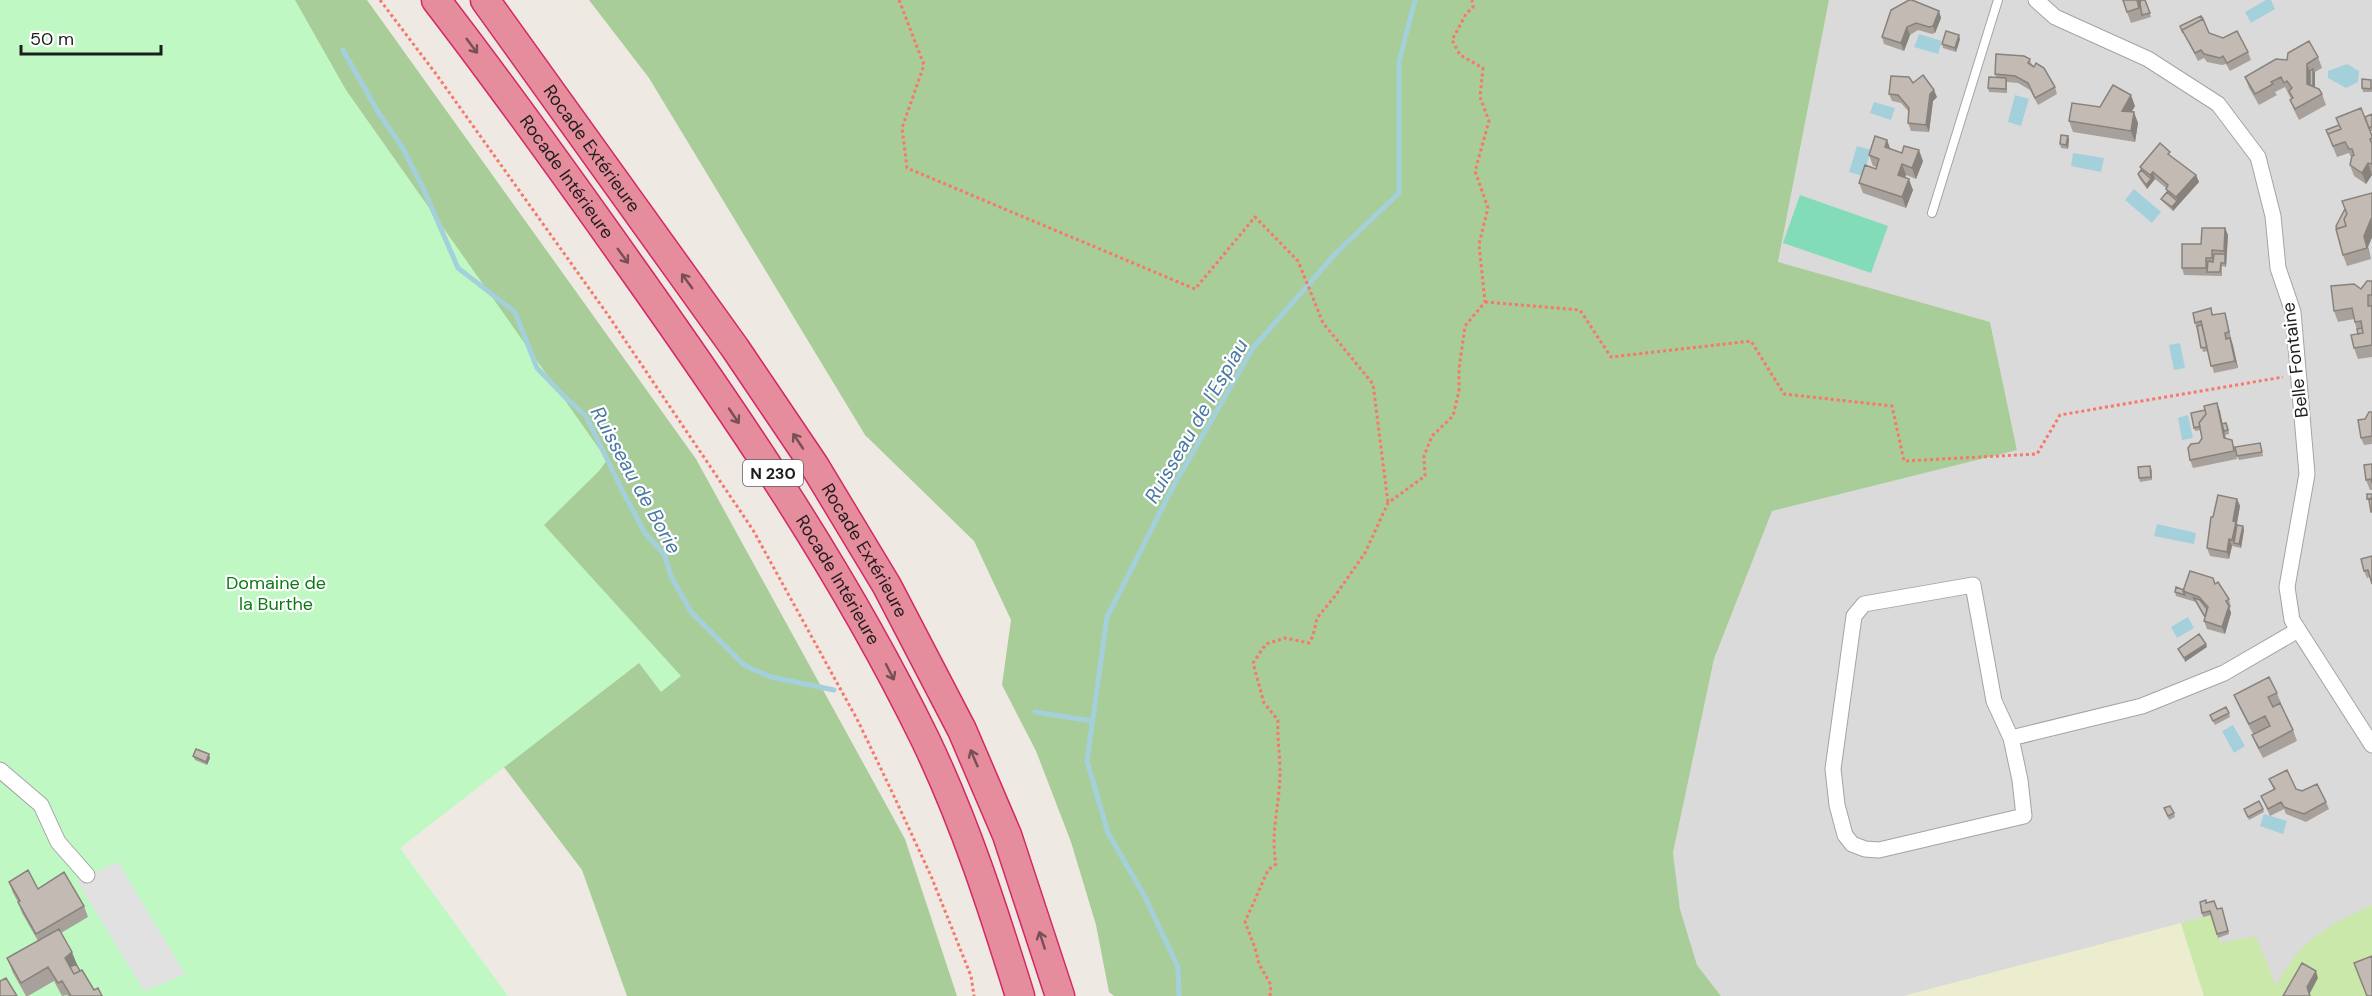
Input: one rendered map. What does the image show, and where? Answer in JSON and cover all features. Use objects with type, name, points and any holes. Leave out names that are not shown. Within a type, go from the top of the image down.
[{"type":"highway","name":"Rocade Intérieure","points":[[436,0],[494,75],[700,363],[784,490],[863,620],[925,741],[962,823],[984,881],[1020,996]]},
{"type":"highway","name":"Rocade Extérieure","points":[[485,0],[735,348],[814,465],[887,586],[962,730],[1007,835],[1060,996]]},
{"type":"street","name":"Belle Fontaine","points":[[2036,0],[2055,16],[2148,59],[2218,104],[2258,157],[2273,216],[2278,268],[2293,312],[2307,474],[2287,587],[2292,621],[2372,745]]},
{"type":"street","points":[[1973,585],[1994,701],[2011,738],[2020,780],[2024,816],[1879,850],[1865,849],[1852,844],[1845,835],[1837,805],[1833,769],[1854,616],[1864,604],[1973,585]]},
{"type":"street","points":[[2011,738],[2142,706],[2224,673],[2298,630]]},
{"type":"street","points":[[0,770],[41,806],[58,842],[87,875]]},
{"type":"lane","points":[[1932,213],[1998,0]]},
{"type":"path","points":[[380,0],[436,74],[608,315],[753,530],[858,721],[888,783],[931,876],[971,976],[974,996]]},
{"type":"path","points":[[899,0],[924,65],[902,128],[907,168],[1195,289],[1255,217],[1298,261],[1323,323],[1373,384],[1388,503]]},
{"type":"path","points":[[1270,996],[1271,985],[1259,964],[1245,922],[1268,870],[1276,864],[1272,846],[1280,772],[1278,720],[1264,703],[1253,663],[1266,644],[1285,638],[1309,643],[1317,618],[1365,553],[1388,503],[1425,476],[1424,456],[1432,436],[1453,416],[1459,391],[1465,326],[1485,302],[1479,244],[1488,208],[1474,171],[1489,121],[1480,97],[1483,68],[1460,55],[1452,40],[1473,7],[1472,0]]},
{"type":"path","points":[[1485,302],[1580,310],[1611,357],[1751,341],[1784,394],[1892,406],[1904,461],[2037,454],[2060,415],[2298,374]]},
{"type":"shaded area","points":[[1829,0],[2372,0],[2372,996],[1721,996],[1697,965],[1680,909],[1673,853],[1714,659],[1772,510],[2017,449],[1990,322],[1778,263]]},
{"type":"shaded area","points":[[118,862],[185,974],[144,991],[77,881]]},
{"type":"green space","name":"Domaine de la Burthe","points":[[0,0],[295,0],[346,90],[607,460],[599,471],[544,525],[681,676],[661,692],[639,663],[400,848],[508,996],[0,996]]},
{"type":"green space","points":[[125,0],[367,0],[696,459],[905,839],[957,996],[627,996],[582,870],[190,353]]},
{"type":"green space","points":[[589,0],[1829,0],[1778,262],[1990,322],[2017,450],[1772,511],[1714,659],[1673,853],[1680,909],[1697,965],[1721,996],[1114,996],[1109,992],[1096,925],[1071,842],[1036,751],[1002,685],[1011,620],[974,541],[865,435],[649,78]]},
{"type":"green space","points":[[1800,195],[1888,226],[1871,273],[1783,243]]},
{"type":"green space","points":[[2372,905],[2372,996],[2204,996],[2181,923],[2211,915],[2220,943],[2256,936],[2276,986],[2296,956],[2316,936]]},
{"type":"green space","points":[[2181,923],[2204,996],[1903,996]]},
{"type":"water","points":[[2266,0],[2271,0],[2275,9],[2251,23],[2245,12]]},
{"type":"water","points":[[1919,34],[1942,41],[1938,54],[1914,47]]},
{"type":"water","points":[[2347,64],[2359,71],[2358,82],[2346,88],[2328,78],[2328,71]]},
{"type":"water","points":[[2015,95],[2029,99],[2021,126],[2008,122]]},
{"type":"water","points":[[1874,102],[1895,108],[1891,120],[1870,113]]},
{"type":"water","points":[[1857,146],[1871,150],[1863,176],[1849,172]]},
{"type":"water","points":[[2073,153],[2104,158],[2101,172],[2071,166]]},
{"type":"water","points":[[2134,189],[2161,212],[2152,223],[2125,200]]},
{"type":"water","points":[[2180,343],[2185,368],[2174,370],[2169,345]]},
{"type":"water","points":[[2188,415],[2193,438],[2182,440],[2178,418]]},
{"type":"water","points":[[2157,524],[2196,533],[2194,544],[2154,536]]},
{"type":"water","points":[[2188,617],[2194,628],[2177,638],[2171,627]]},
{"type":"water","points":[[2233,725],[2245,746],[2234,753],[2222,731]]},
{"type":"water","points":[[2264,814],[2287,821],[2283,834],[2260,826]]},
{"type":"building","points":[[1909,0],[1939,11],[1933,26],[1916,23],[1907,27],[1901,43],[1882,37],[1891,10]]},
{"type":"building","points":[[2123,0],[2137,0],[2139,8],[2127,12]]},
{"type":"building","points":[[2141,0],[2145,0],[2150,13],[2142,15]]},
{"type":"building","points":[[2201,16],[2203,19],[2182,30],[2183,33],[2180,26]]},
{"type":"building","points":[[2203,19],[2209,33],[2223,38],[2237,31],[2248,52],[2227,63],[2223,56],[2220,58],[2204,54],[2201,50],[2195,53],[2182,30]]},
{"type":"building","points":[[1946,31],[1959,35],[1955,48],[1942,44]]},
{"type":"building","points":[[2309,41],[2318,57],[2307,64],[2307,84],[2319,89],[2322,94],[2295,109],[2290,100],[2293,98],[2289,91],[2292,88],[2287,81],[2284,83],[2281,77],[2255,94],[2245,77],[2276,59],[2287,60],[2288,53]]},
{"type":"building","points":[[1996,54],[2024,56],[2030,59],[2028,63],[2034,67],[2036,63],[2044,68],[2055,87],[2035,98],[2028,83],[2015,76],[1995,74]]},
{"type":"building","points":[[2313,69],[2313,86],[2310,85],[2310,71]]},
{"type":"building","points":[[1923,75],[1934,90],[1930,94],[1926,125],[1908,123],[1909,108],[1898,95],[1889,94],[1891,76],[1909,77],[1913,83]]},
{"type":"building","points":[[1989,77],[2006,78],[2006,89],[1988,88]]},
{"type":"building","points":[[2362,79],[2371,80],[2371,89],[2362,88]]},
{"type":"building","points":[[2113,85],[2131,95],[2122,111],[2134,112],[2131,131],[2069,121],[2072,103],[2100,107]]},
{"type":"building","points":[[2361,108],[2372,136],[2370,139],[2372,164],[2368,163],[2362,173],[2350,165],[2354,155],[2352,149],[2349,149],[2345,142],[2333,146],[2328,134],[2341,129],[2336,118]]},
{"type":"building","points":[[2372,114],[2372,126],[2369,128],[2365,117]]},
{"type":"building","points":[[2339,125],[2341,129],[2328,134],[2331,141],[2326,130]]},
{"type":"building","points":[[2061,135],[2068,136],[2066,145],[2060,144]]},
{"type":"building","points":[[1875,136],[1887,140],[1885,147],[1902,153],[1904,146],[1919,150],[1912,168],[1902,164],[1898,175],[1909,179],[1902,197],[1859,183],[1865,165],[1876,169],[1879,159],[1869,155]]},
{"type":"building","points":[[2160,143],[2170,152],[2168,154],[2196,175],[2176,197],[2166,189],[2168,185],[2153,172],[2150,175],[2140,167]]},
{"type":"building","points":[[2141,170],[2151,179],[2146,185],[2138,174]]},
{"type":"building","points":[[2167,192],[2177,201],[2172,207],[2161,199]]},
{"type":"building","points":[[2372,193],[2372,218],[2364,236],[2367,248],[2343,255],[2336,229],[2346,226],[2344,219],[2347,214],[2342,201]]},
{"type":"building","points":[[2345,209],[2346,226],[2337,229],[2336,226]]},
{"type":"building","points":[[2202,228],[2225,228],[2224,251],[2212,250],[2212,258],[2206,258],[2206,268],[2182,268],[2182,244],[2201,244]]},
{"type":"building","points":[[2214,254],[2225,254],[2225,263],[2221,263],[2220,272],[2207,272],[2208,261],[2213,262]]},
{"type":"building","points":[[2367,281],[2372,281],[2372,295],[2368,295],[2368,306],[2372,306],[2372,345],[2354,348],[2351,335],[2363,333],[2361,321],[2355,322],[2352,308],[2334,311],[2331,286],[2354,284],[2361,289]]},
{"type":"building","points":[[2211,308],[2212,315],[2225,313],[2229,332],[2225,333],[2226,339],[2230,338],[2235,361],[2211,366],[2201,321],[2195,323],[2193,313]]},
{"type":"building","points":[[2202,325],[2207,347],[2201,348],[2197,326]]},
{"type":"building","points":[[2362,328],[2363,333],[2358,334],[2357,329]]},
{"type":"building","points":[[2217,403],[2224,438],[2232,440],[2234,451],[2190,460],[2188,448],[2191,444],[2199,443],[2202,438],[2199,423],[2206,414],[2204,406]]},
{"type":"building","points":[[2205,410],[2206,414],[2199,423],[2200,426],[2194,428],[2191,413]]},
{"type":"building","points":[[2369,412],[2372,412],[2372,436],[2361,438],[2358,420],[2365,419]]},
{"type":"building","points":[[2226,423],[2228,430],[2224,431],[2222,424]]},
{"type":"building","points":[[2260,443],[2262,452],[2237,456],[2235,447]]},
{"type":"building","points":[[2372,464],[2372,483],[2371,479],[2366,480],[2364,465]]},
{"type":"building","points":[[2150,466],[2151,477],[2139,478],[2138,467]]},
{"type":"building","points":[[2218,495],[2237,499],[2233,521],[2236,522],[2232,540],[2229,539],[2227,552],[2207,548],[2211,517],[2213,517]]},
{"type":"building","points":[[2372,499],[2372,512],[2371,512],[2369,500]]},
{"type":"building","points":[[2237,525],[2243,526],[2239,544],[2234,543]]},
{"type":"building","points":[[2372,556],[2372,584],[2368,570],[2364,571],[2361,559]]},
{"type":"building","points":[[2190,571],[2213,578],[2215,584],[2218,582],[2229,599],[2226,601],[2229,606],[2222,627],[2204,621],[2208,607],[2199,597],[2183,591]]},
{"type":"building","points":[[2176,587],[2184,590],[2185,595],[2175,592]]},
{"type":"building","points":[[2194,598],[2200,600],[2207,609],[2205,617]]},
{"type":"building","points":[[2199,634],[2206,644],[2184,658],[2178,649]]},
{"type":"building","points":[[2269,677],[2277,693],[2268,697],[2273,707],[2280,703],[2293,730],[2259,748],[2252,735],[2270,726],[2265,716],[2249,724],[2234,695]]},
{"type":"building","points":[[2226,707],[2229,713],[2213,721],[2210,715]]},
{"type":"building","points":[[196,749],[209,754],[206,762],[193,756]]},
{"type":"building","points":[[2287,770],[2296,789],[2302,791],[2317,784],[2326,802],[2304,814],[2284,807],[2281,802],[2268,809],[2261,796],[2275,789],[2269,779]]},
{"type":"building","points":[[2259,801],[2263,809],[2248,817],[2244,809]]},
{"type":"building","points":[[2170,806],[2174,813],[2168,816],[2164,808]]},
{"type":"building","points":[[28,870],[38,889],[64,872],[84,906],[36,934],[9,882]]},
{"type":"building","points":[[2206,900],[2206,903],[2214,901],[2217,909],[2222,908],[2228,931],[2217,934],[2210,911],[2202,913],[2200,902]]},
{"type":"building","points":[[59,929],[72,952],[65,958],[74,974],[82,970],[94,990],[98,988],[102,996],[71,996],[62,981],[58,983],[48,967],[21,983],[7,958]]},
{"type":"building","points":[[2372,956],[2372,996],[2367,996],[2354,963]]},
{"type":"building","points":[[2302,963],[2316,971],[2307,987],[2310,996],[2283,996]]},
{"type":"building","points":[[76,964],[80,971],[74,974],[70,967]]},
{"type":"building","points":[[6,978],[17,996],[0,996],[0,981]]},
{"type":"waterway","name":"Ruisseau de l'Espiau","points":[[1179,996],[1178,967],[1145,897],[1108,833],[1087,761],[1107,617],[1174,485],[1253,348],[1336,253],[1399,193],[1399,62],[1415,0]]},
{"type":"waterway","name":"Ruisseau de Borie","points":[[343,50],[378,112],[402,147],[424,190],[458,268],[515,312],[537,368],[586,416],[645,533],[664,554],[671,576],[691,612],[744,665],[771,677],[834,690]]},
{"type":"waterway","name":"Ruisseau de Borie","points":[[1035,712],[1092,721]]}]
